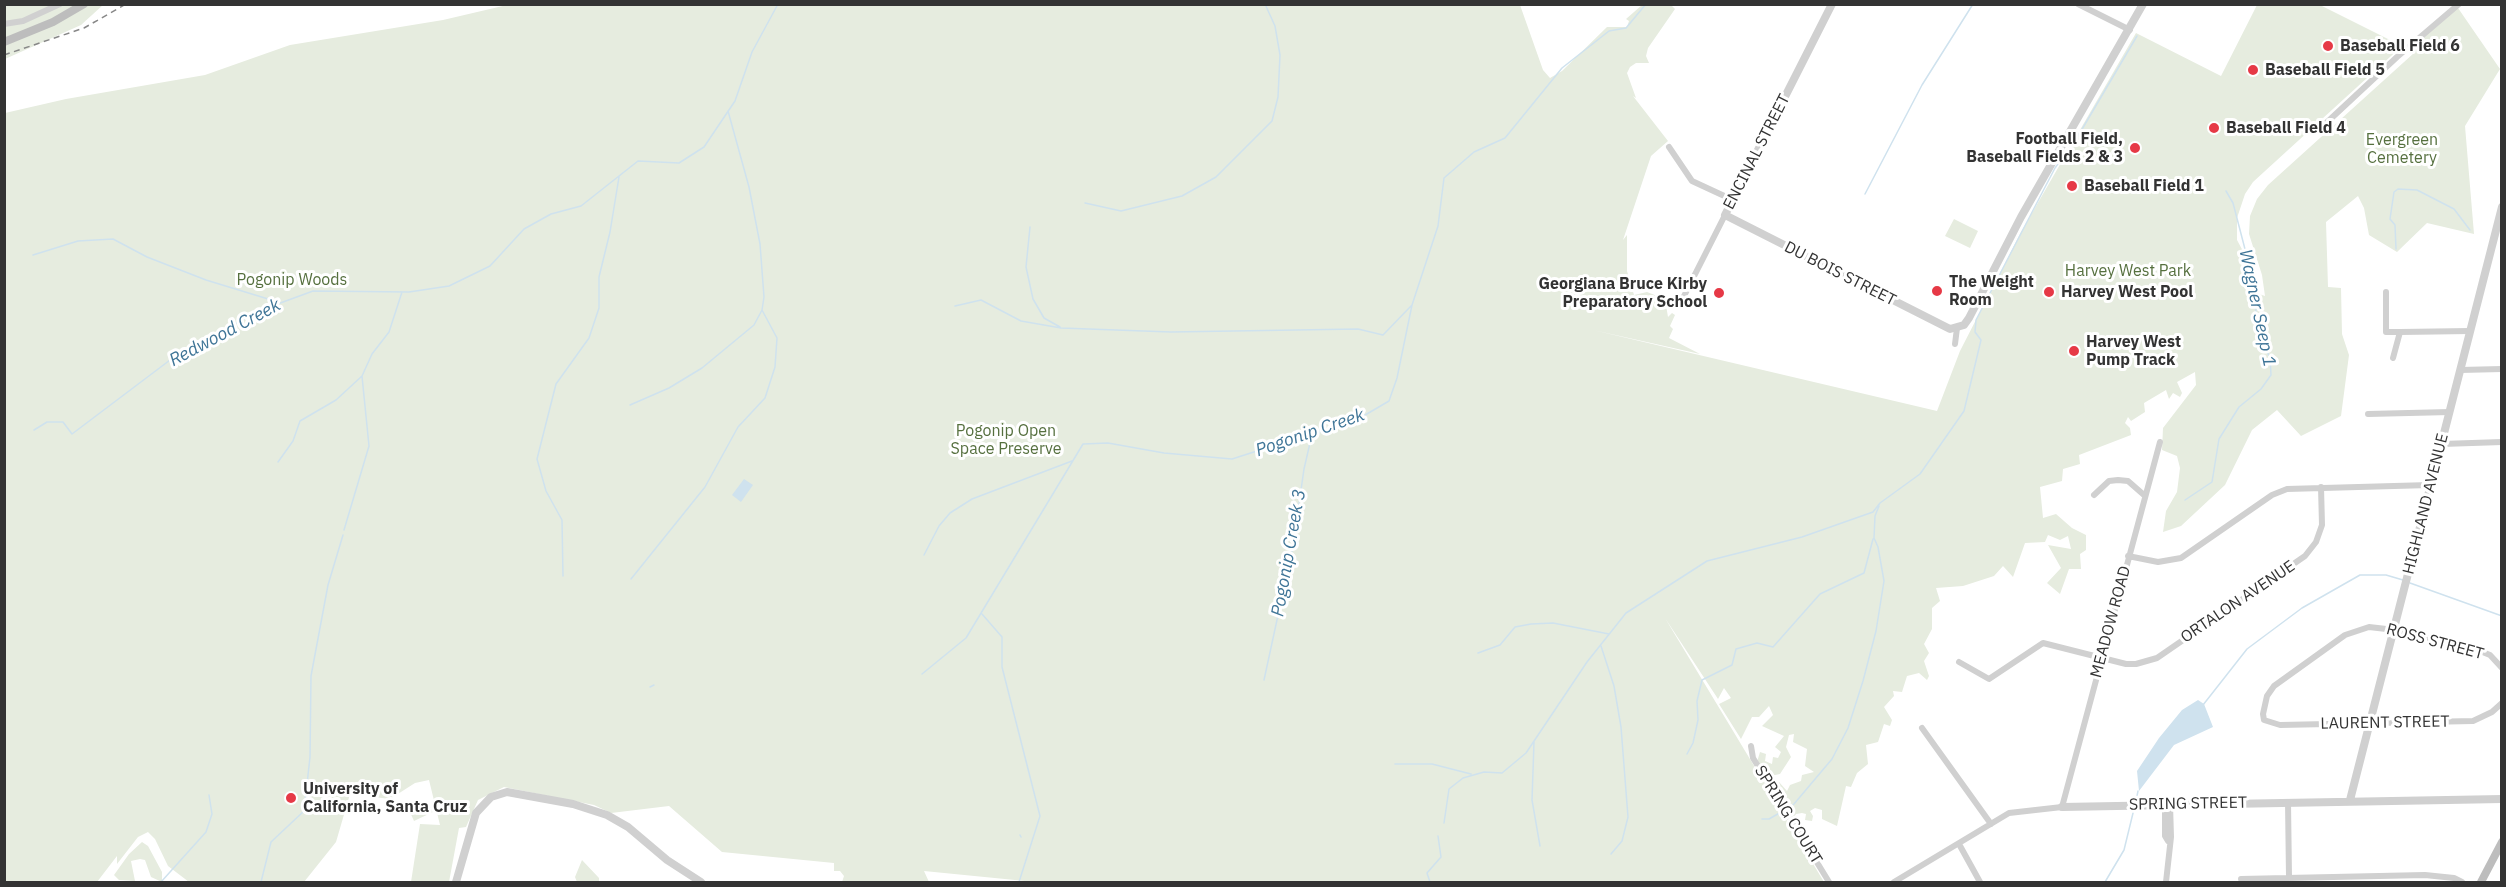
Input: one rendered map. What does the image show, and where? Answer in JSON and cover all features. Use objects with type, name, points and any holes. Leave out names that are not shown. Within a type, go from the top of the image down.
[{"type":"main road","points":[[4,42],[53,22],[84,4]]},
{"type":"main road","points":[[2481,882],[2502,842]]},
{"type":"street","points":[[4,24],[23,21],[60,4]]},
{"type":"street","name":"ENCINAL STREET","points":[[1683,300],[1832,4]]},
{"type":"street","points":[[2078,4],[2130,30]]},
{"type":"street","points":[[1955,344],[1957,328],[1969,318],[2042,179],[2143,4]]},
{"type":"street","points":[[2324,125],[2397,57],[2459,4]]},
{"type":"street","points":[[1669,147],[1692,181],[1733,200]]},
{"type":"street","name":"HIGHLAND AVENUE","points":[[2350,800],[2501,212]]},
{"type":"street","name":"DU BOIS STREET","points":[[1725,215],[1943,326],[1957,328]]},
{"type":"street","points":[[2386,292],[2386,332],[2469,331]]},
{"type":"street","points":[[2393,358],[2400,332]]},
{"type":"street","points":[[2460,370],[2502,369]]},
{"type":"street","points":[[2368,414],[2450,412]]},
{"type":"street","name":"MEADOW ROAD","points":[[2062,807],[2160,442]]},
{"type":"street","points":[[2442,444],[2502,442]]},
{"type":"street","points":[[2094,495],[2109,482],[2118,480],[2127,482],[2144,495]]},
{"type":"street","points":[[2128,556],[2158,562],[2181,558],[2272,495],[2287,489],[2430,485]]},
{"type":"street","name":"ORTALON AVENUE","points":[[1959,662],[1989,679],[2043,643],[2136,664],[2157,658],[2305,556],[2316,542],[2322,525],[2321,488]]},
{"type":"street","name":"ROSS STREET","points":[[2264,720],[2264,706],[2274,686],[2345,635],[2369,627],[2395,630],[2480,651],[2490,655],[2502,668]]},
{"type":"street","name":"LAURENT STREET","points":[[2264,720],[2280,725],[2473,721],[2492,712],[2502,703]]},
{"type":"street","points":[[1922,728],[1991,824]]},
{"type":"street","name":"SPRING COURT","points":[[1751,746],[1753,758],[1829,882]]},
{"type":"street","points":[[456,882],[476,813],[485,802],[499,794],[522,794],[598,811],[628,827],[667,860],[701,882]]},
{"type":"street","name":"SPRING STREET","points":[[1894,882],[2009,813],[2023,810],[2062,807],[2502,798]]},
{"type":"street","points":[[2288,802],[2289,877]]},
{"type":"street","points":[[2166,882],[2168,841],[2171,837],[2168,805]]},
{"type":"street","points":[[1959,844],[1980,882]]},
{"type":"street","points":[[2241,879],[2289,877],[2335,880],[2425,875],[2454,878],[2462,882]]},
{"type":"green space","points":[[5,5],[103,5],[81,25],[5,59]]},
{"type":"green space","name":"Pogonip Woods","points":[[507,5],[1520,5],[1543,70],[1550,78],[1562,71],[1607,27],[1627,27],[1629,21],[1626,19],[1642,5],[1671,5],[1675,9],[1648,48],[1646,56],[1649,63],[1636,63],[1627,73],[1636,98],[1633,96],[1668,141],[1651,156],[1623,240],[1627,235],[1627,271],[1634,295],[1647,292],[1665,299],[1668,317],[1672,313],[1675,315],[1670,326],[1673,329],[1669,338],[1700,354],[1593,330],[1937,411],[1960,351],[2021,232],[2136,33],[2221,76],[2257,5],[2320,5],[2402,46],[2253,182],[2245,194],[2237,218],[2237,240],[2244,253],[2256,293],[2265,296],[2262,275],[2249,234],[2250,216],[2257,199],[2268,185],[2414,53],[2407,49],[2458,8],[2500,69],[2465,126],[2474,234],[2427,223],[2397,252],[2369,235],[2364,208],[2358,196],[2326,222],[2328,287],[2341,288],[2342,334],[2349,355],[2341,416],[2301,436],[2277,410],[2252,430],[2225,485],[2181,526],[2163,532],[2166,511],[2177,492],[2180,468],[2177,456],[2162,450],[2163,428],[2196,385],[2195,372],[2177,382],[2182,393],[2180,397],[2173,393],[2169,399],[2166,390],[2144,403],[2145,412],[2131,421],[2128,417],[2125,423],[2130,428],[2131,435],[2079,455],[2080,464],[2063,469],[2062,481],[2040,487],[2043,518],[2056,514],[2072,528],[2086,535],[2086,550],[2080,554],[2081,569],[2069,569],[2060,594],[2047,583],[2061,568],[2048,545],[2071,549],[2068,536],[2060,540],[2048,535],[2045,542],[2025,543],[2013,577],[2003,566],[1994,576],[1963,586],[1936,588],[1940,601],[1932,608],[1932,629],[1924,644],[1929,653],[1924,661],[1929,676],[1927,680],[1919,673],[1907,676],[1902,692],[1893,691],[1894,696],[1884,707],[1892,720],[1890,726],[1884,724],[1878,742],[1866,745],[1868,764],[1857,773],[1851,787],[1846,786],[1837,826],[1822,819],[1822,810],[1815,808],[1810,811],[1813,816],[1812,821],[1805,820],[1806,814],[1802,813],[1796,814],[1793,819],[1790,813],[1794,809],[1786,807],[1769,788],[1779,782],[1787,791],[1790,785],[1801,781],[1802,775],[1814,772],[1805,766],[1807,749],[1793,742],[1794,734],[1789,735],[1786,747],[1791,757],[1780,774],[1770,776],[1757,762],[1760,752],[1766,754],[1765,761],[1772,764],[1773,757],[1778,758],[1781,752],[1775,747],[1784,736],[1762,726],[1773,715],[1769,706],[1759,717],[1752,717],[1741,739],[1719,704],[1731,698],[1724,688],[1718,699],[1665,618],[1824,882],[1035,882],[924,871],[929,882],[842,882],[844,876],[840,871],[834,871],[834,863],[722,852],[669,806],[611,813],[594,805],[504,787],[478,800],[466,827],[459,828],[449,882],[411,882],[420,824],[440,825],[429,780],[415,783],[390,799],[350,794],[336,842],[304,882],[189,882],[168,866],[155,839],[148,832],[138,837],[117,864],[117,856],[97,882],[4,882],[5,113],[66,99],[205,75],[290,45],[443,20]]},
{"type":"green space","points":[[1954,219],[1978,231],[1970,248],[1945,236]]},
{"type":"green space","points":[[428,801],[433,812],[414,821],[409,810]]},
{"type":"green space","points":[[142,842],[148,846],[162,872],[162,882],[151,877],[145,860],[140,859],[131,861],[135,881],[119,880],[114,875],[129,854]]},
{"type":"green space","points":[[582,860],[599,878],[599,882],[577,882],[575,877]]},
{"type":"water","points":[[744,479],[753,485],[741,502],[732,495]]},
{"type":"water","points":[[2198,700],[2204,704],[2213,727],[2174,745],[2139,791],[2137,771],[2159,738],[2182,710]]},
{"type":"waterway","name":"Redwood Creek","points":[[34,430],[47,422],[63,422],[72,434],[182,351],[264,309],[313,291],[409,292],[449,286],[490,266],[524,229],[551,214],[581,206],[638,161],[679,163],[704,147],[735,101],[752,52],[778,4]]},
{"type":"waterway","points":[[1085,203],[1121,211],[1182,196],[1216,177],[1272,121],[1278,97],[1280,55],[1275,26],[1265,4]]},
{"type":"waterway","name":"Pogonip Creek","points":[[922,674],[966,638],[1083,444],[1108,443],[1164,453],[1232,459],[1360,418],[1389,401],[1397,378],[1412,305],[1438,226],[1444,178],[1474,152],[1505,138],[1562,68],[1609,31],[1626,28],[1646,4]]},
{"type":"waterway","points":[[1865,194],[1922,85],[1973,4]]},
{"type":"waterway","points":[[1444,823],[1449,789],[1463,778],[1484,772],[1502,773],[1526,753],[1587,662],[1626,613],[1707,561],[1802,537],[1873,512],[1880,503],[1920,474],[1964,411],[1981,340],[1975,332],[1976,320],[2055,168],[2081,131],[2137,36]]},
{"type":"waterway","points":[[630,405],[669,388],[702,368],[754,325],[762,310],[764,297],[760,244],[749,187],[728,111]]},
{"type":"waterway","points":[[563,576],[562,520],[546,491],[537,459],[556,384],[589,338],[599,308],[599,277],[610,232],[619,177]]},
{"type":"waterway","points":[[2396,249],[2395,225],[2390,219],[2394,192],[2398,189],[2417,190],[2454,209],[2470,230]]},
{"type":"waterway","name":"Wagner Seep 1","points":[[2185,500],[2212,482],[2219,439],[2239,407],[2261,389],[2271,375],[2270,357],[2259,339],[2253,285],[2246,253],[2233,203],[2226,191]]},
{"type":"waterway","points":[[1030,227],[1026,267],[1033,299],[1044,318],[1060,327]]},
{"type":"waterway","points":[[33,255],[78,241],[113,239],[147,257],[206,280],[278,302]]},
{"type":"waterway","points":[[278,462],[293,441],[300,421],[336,400],[362,376],[372,354],[389,332],[402,292]]},
{"type":"waterway","points":[[955,306],[981,300],[1021,321],[1061,328],[1171,332],[1358,329],[1383,335],[1411,306]]},
{"type":"waterway","points":[[631,579],[705,487],[738,427],[765,398],[775,367],[777,338],[762,310]]},
{"type":"waterway","points":[[344,530],[369,446],[362,376]]},
{"type":"waterway","name":"Pogonip Creek 3","points":[[1264,680],[1293,546],[1304,469],[1310,443],[1321,431]]},
{"type":"waterway","points":[[924,555],[939,526],[950,513],[972,499],[1072,461]]},
{"type":"waterway","points":[[1787,809],[1794,804],[1832,759],[1848,728],[1863,681],[1876,631],[1884,581],[1878,547],[1874,538],[1875,516],[1879,506]]},
{"type":"waterway","points":[[261,882],[271,842],[304,811],[310,757],[311,676],[328,585],[343,535]]},
{"type":"waterway","points":[[1687,754],[1693,743],[1698,720],[1697,701],[1702,680],[1732,665],[1736,649],[1757,643],[1773,647],[1820,594],[1864,573],[1873,539]]},
{"type":"waterway","points":[[2203,705],[2247,649],[2302,608],[2360,575],[2386,575],[2403,580]]},
{"type":"waterway","points":[[2410,583],[2502,616]]},
{"type":"waterway","points":[[982,614],[1002,637],[1002,667],[1040,816],[1019,882]]},
{"type":"waterway","points":[[1478,653],[1500,645],[1515,627],[1531,624],[1553,623],[1609,634]]},
{"type":"waterway","points":[[1601,646],[1614,686],[1621,727],[1628,817],[1622,841],[1611,854]]},
{"type":"waterway","points":[[650,687],[654,685]]},
{"type":"waterway","points":[[1534,742],[1532,800],[1540,846]]},
{"type":"waterway","points":[[1395,764],[1432,764],[1471,774]]},
{"type":"waterway","points":[[2136,801],[2138,791]]},
{"type":"waterway","points":[[161,882],[206,832],[212,814],[209,795]]},
{"type":"waterway","points":[[2105,882],[2124,850],[2134,809]]},
{"type":"waterway","points":[[1762,819],[1769,819],[1783,811]]},
{"type":"waterway","points":[[1430,882],[1427,873],[1441,857],[1438,836]]},
{"type":"railway","points":[[4,55],[84,28],[126,4]]},
{"type":"place","name":"Baseball Field 6","points":[[2328,46]]},
{"type":"place","name":"Baseball Field 5","points":[[2253,70]]},
{"type":"place","name":"Baseball Field 4","points":[[2214,128]]},
{"type":"place","name":"Football Field, Baseball Fields 2 & 3","points":[[2135,148]]},
{"type":"place","name":"Baseball Field 1","points":[[2072,186]]},
{"type":"place","name":"The Weight Room","points":[[1937,291]]},
{"type":"place","name":"Harvey West Pool","points":[[2049,292]]},
{"type":"place","name":"Georgiana Bruce Kirby Preparatory School","points":[[1719,293]]},
{"type":"place","name":"Harvey West Pump Track","points":[[2074,351]]},
{"type":"place","name":"University of California, Santa Cruz","points":[[291,798]]},
{"type":"park label","name":"Evergreen Cemetery","points":[[2402,149]]},
{"type":"park label","name":"Harvey West Park","points":[[2128,271]]},
{"type":"park label","name":"Pogonip Open Space Preserve","points":[[1006,440]]}]
